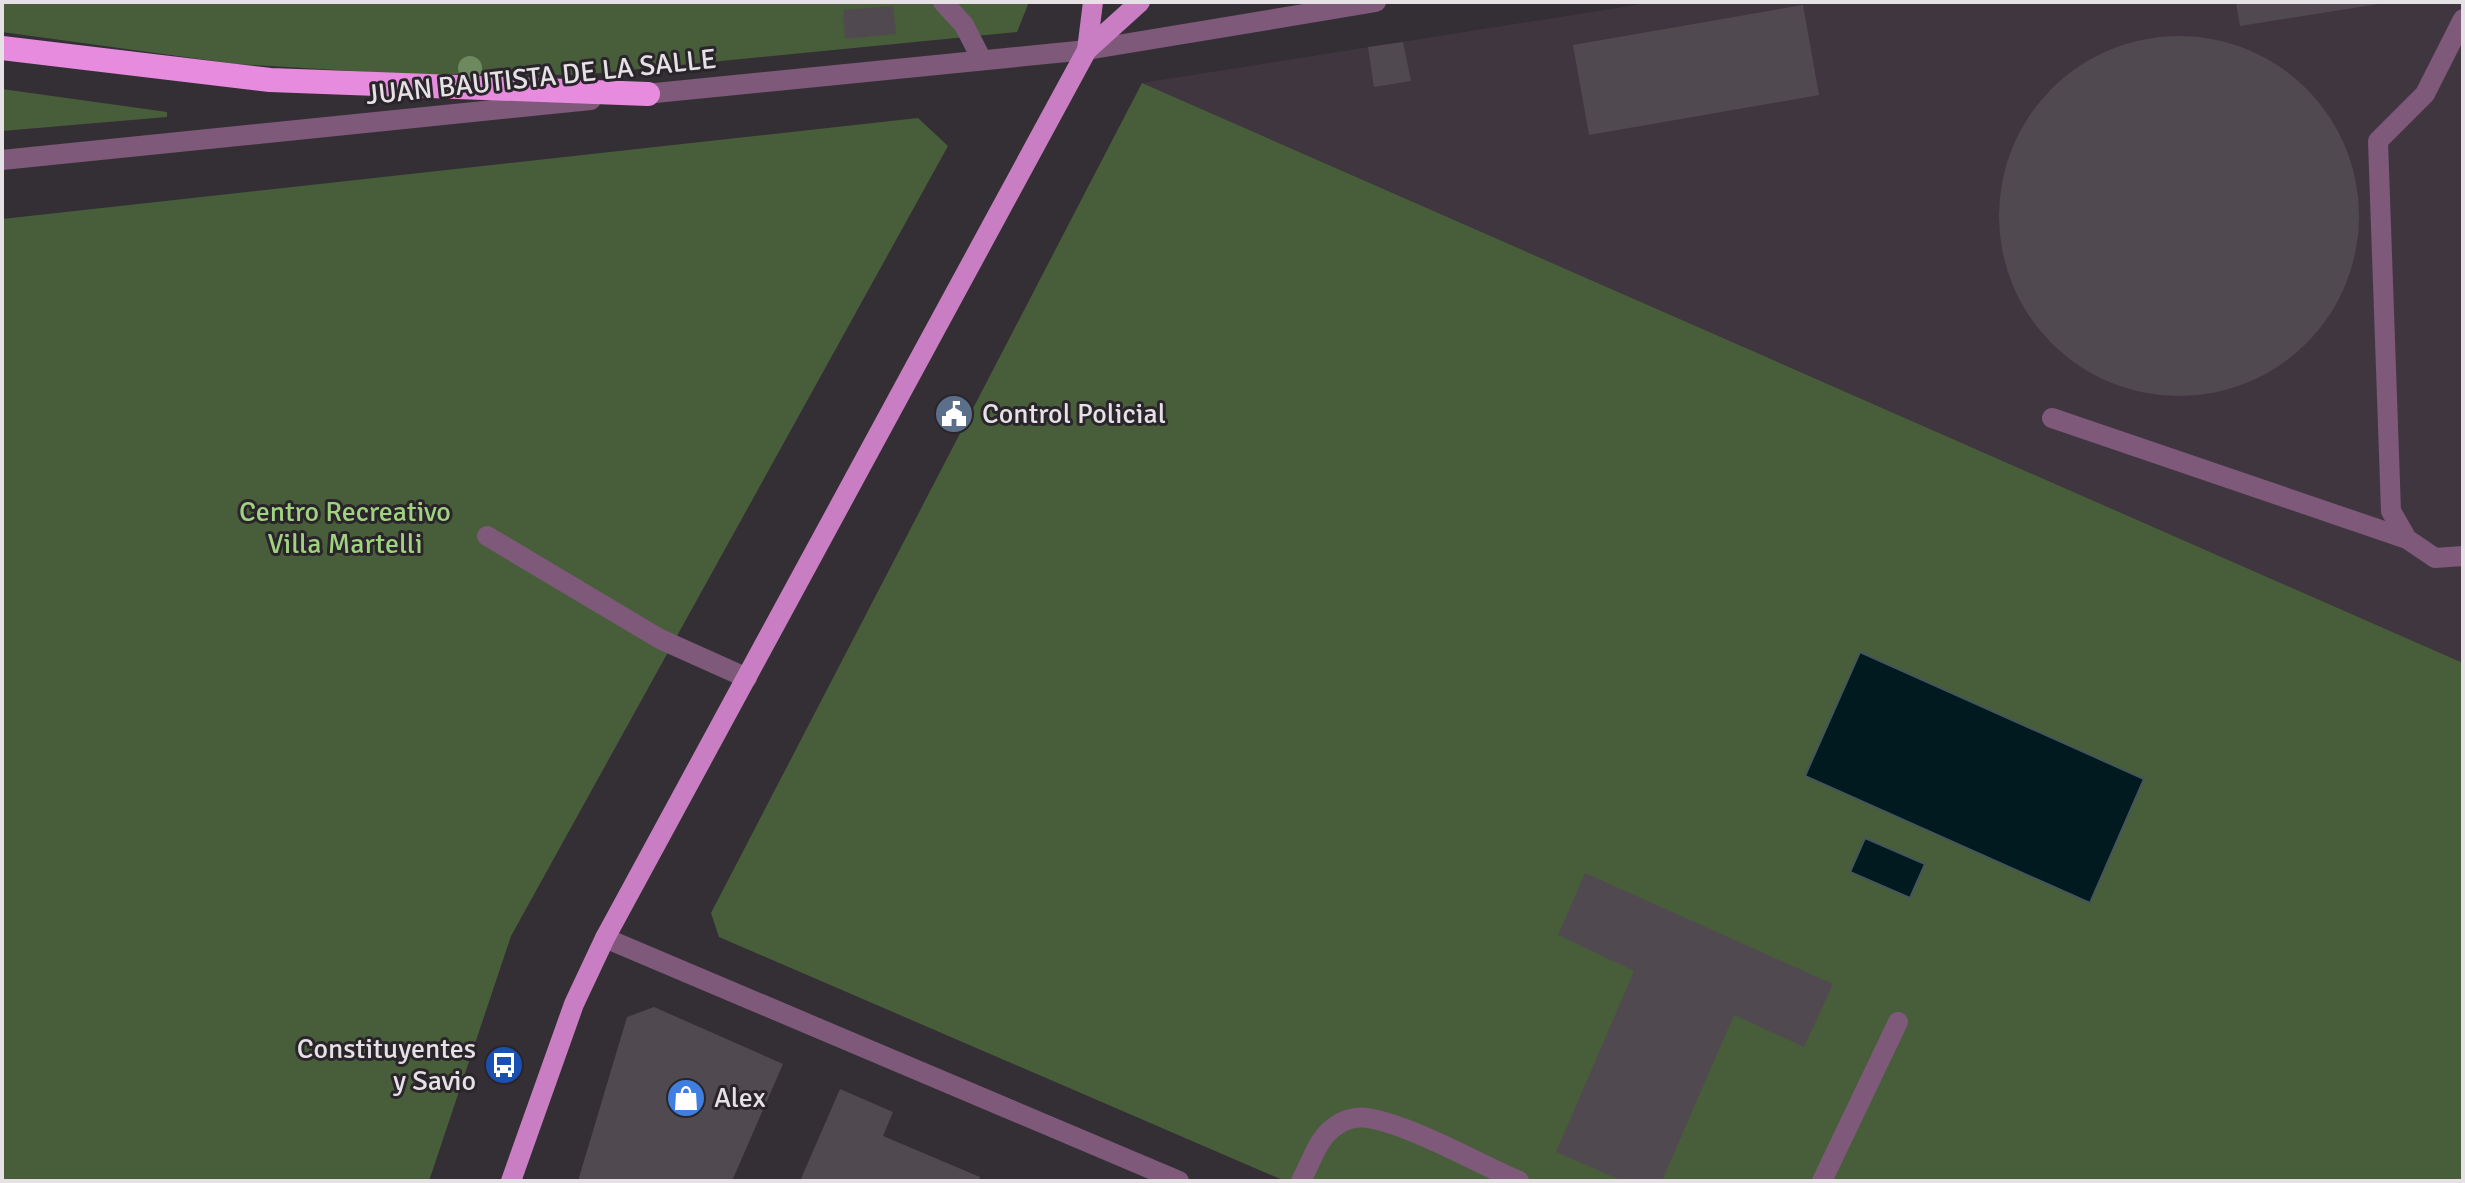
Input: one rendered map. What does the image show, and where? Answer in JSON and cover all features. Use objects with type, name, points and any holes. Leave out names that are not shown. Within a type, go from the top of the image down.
[{"type":"highway","points":[[2,48],[270,80],[648,94]]},
{"type":"main road","points":[[1087,50],[1093,2]]},
{"type":"main road","points":[[511,1181],[574,1004],[605,938],[1087,50],[1140,2]]},
{"type":"street","points":[[943,2],[964,25],[982,60]]},
{"type":"street","name":"JUAN BAUTISTA DE LA SALLE","points":[[2,160],[1087,50],[1376,2]]},
{"type":"street","points":[[2407,539],[2391,511],[2378,141],[2425,94],[2463,19]]},
{"type":"street","points":[[2052,418],[2407,539],[2435,558],[2463,556]]},
{"type":"street","points":[[487,536],[660,639],[747,678]]},
{"type":"street","points":[[605,938],[1179,1181]]},
{"type":"street","points":[[1822,1181],[1898,1022]]},
{"type":"street","points":[[1301,1181],[1322,1138],[1349,1119],[1365,1117],[1398,1127],[1519,1181]]},
{"type":"shaded area","points":[[1655,2],[2463,2],[2463,663],[1142,83]]},
{"type":"green space","points":[[2,2],[1029,2],[1017,32],[579,75],[402,74],[236,64],[2,32]]},
{"type":"green space","points":[[1142,83],[2463,663],[2463,1181],[1285,1181],[719,937],[711,913]]},
{"type":"green space","points":[[2,89],[167,112],[167,117],[2,131]]},
{"type":"green space","name":"Centro Recreativo Villa Martelli","points":[[918,118],[948,146],[511,936],[429,1181],[2,1181],[2,219]]},
{"type":"water","points":[[1860,652],[2144,779],[2090,903],[1805,776]]},
{"type":"water","points":[[1865,838],[1925,864],[1910,898],[1850,872]]},
{"type":"building","points":[[2236,2],[2378,2],[2378,4],[2240,26]]},
{"type":"building","points":[[1803,5],[1819,95],[1589,135],[1573,45]]},
{"type":"building","points":[[893,6],[896,34],[845,39],[843,10]]},
{"type":"building","points":[[2179,36],[2214,39],[2248,49],[2279,66],[2306,89],[2329,116],[2346,147],[2356,181],[2359,216],[2356,251],[2346,285],[2329,316],[2306,343],[2279,366],[2248,383],[2214,393],[2179,396],[2144,393],[2110,383],[2079,366],[2052,343],[2029,316],[2012,285],[2002,251],[1999,216],[2002,181],[2012,147],[2029,116],[2052,89],[2079,66],[2110,49],[2144,39]]},
{"type":"building","points":[[1403,42],[1411,81],[1374,87],[1368,47]]},
{"type":"building","points":[[1585,873],[1833,984],[1804,1047],[1734,1015],[1662,1181],[1623,1181],[1556,1152],[1634,971],[1558,935]]},
{"type":"building","name":"Alex","points":[[654,1007],[783,1064],[732,1181],[578,1181],[627,1017]]},
{"type":"building","points":[[840,1089],[893,1112],[883,1136],[980,1177],[979,1181],[800,1181]]},
{"type":"place","name":"Control Policial","points":[[954,414]]},
{"type":"place","name":"Constituyentes y Savio","points":[[504,1065]]},
{"type":"place","name":"Alex","points":[[686,1098]]}]
